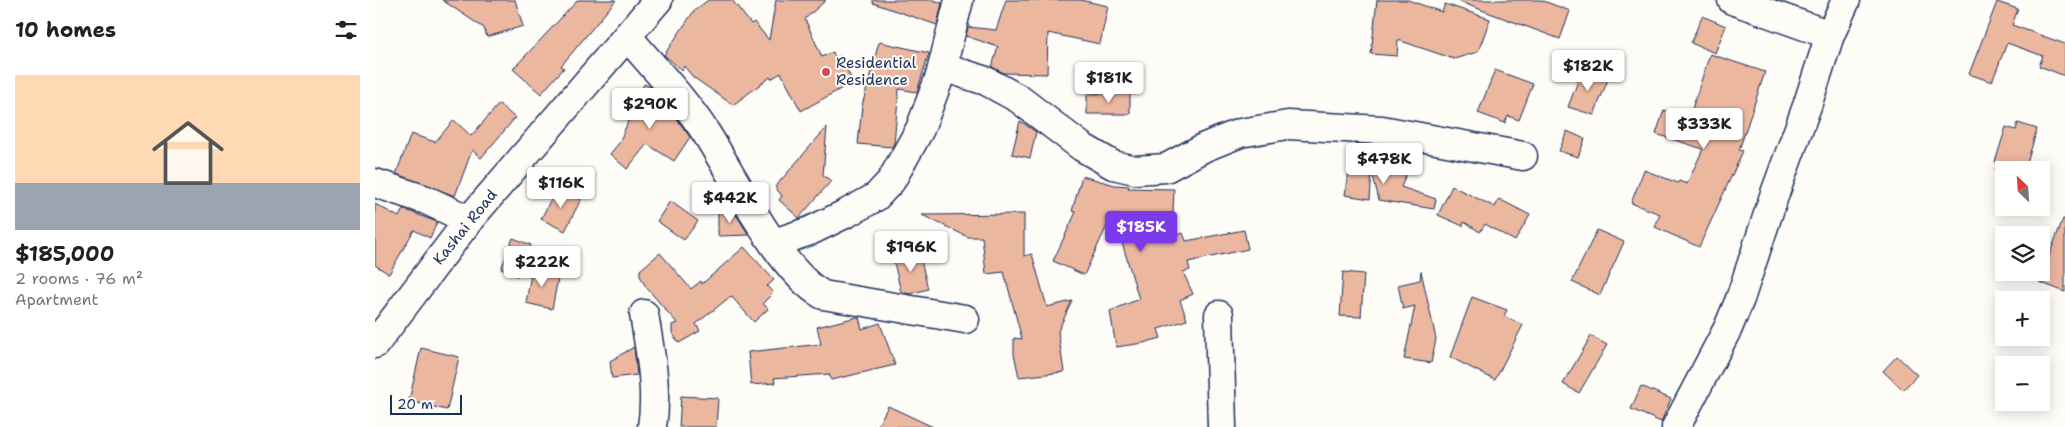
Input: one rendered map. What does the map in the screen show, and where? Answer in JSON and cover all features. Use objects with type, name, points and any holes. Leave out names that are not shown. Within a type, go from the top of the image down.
[{"type":"street","name":"Kashai Road","points":[[375,344],[469,220],[658,0]]},
{"type":"street","points":[[774,243],[810,231],[847,214],[876,197],[891,181],[920,129],[943,67],[959,0]]},
{"type":"street","points":[[1732,0],[1830,35]]},
{"type":"street","points":[[1676,427],[1728,328],[1740,299],[1830,35],[1846,0]]},
{"type":"street","points":[[627,36],[676,93],[705,132],[774,243],[797,274],[811,288],[823,295],[965,319]]},
{"type":"street","points":[[943,67],[985,81],[1019,99],[1044,116],[1082,147],[1113,165],[1135,170],[1166,168],[1205,147],[1240,133],[1288,125],[1382,130],[1523,156]]},
{"type":"street","points":[[375,183],[426,200],[469,220]]},
{"type":"street","points":[[644,314],[652,365],[655,412],[652,427]]},
{"type":"street","points":[[1219,315],[1222,427]]},
{"type":"building","points":[[442,0],[515,0],[523,26],[487,37],[484,28]]},
{"type":"building","points":[[578,0],[616,0],[561,66],[564,68],[541,94],[513,69]]},
{"type":"building","points":[[708,0],[732,0],[751,24],[754,22],[769,40],[776,0],[826,0],[805,19],[822,57],[833,52],[835,58],[840,56],[853,82],[801,111],[781,73],[771,79],[770,77],[733,105],[693,77],[684,66],[682,70],[664,55],[694,11]]},
{"type":"building","points":[[873,0],[933,0],[942,3],[937,25],[873,3]]},
{"type":"building","points":[[1006,0],[1080,0],[1108,6],[1100,44],[1048,33],[1047,74],[1004,73],[992,67],[998,47],[966,36],[968,27],[996,30]]},
{"type":"building","points":[[1377,0],[1408,0],[1442,12],[1445,4],[1490,19],[1478,52],[1454,59],[1398,40],[1397,56],[1371,54]]},
{"type":"building","points":[[1460,0],[1541,0],[1570,11],[1560,39],[1460,2]]},
{"type":"building","points":[[1997,2],[2018,9],[2012,25],[2065,44],[2065,76],[2039,66],[2043,56],[2007,43],[1992,82],[1969,74]]},
{"type":"building","points":[[1702,16],[1726,26],[1715,53],[1691,43]]},
{"type":"building","points":[[879,42],[929,53],[917,92],[899,89],[894,143],[892,147],[858,144],[862,106]]},
{"type":"building","points":[[1710,54],[1765,72],[1739,150],[1743,151],[1699,247],[1655,227],[1660,214],[1631,203],[1644,170],[1678,183],[1679,181],[1687,184],[1703,149],[1656,134],[1664,110],[1689,118]]},
{"type":"building","points":[[1583,68],[1609,77],[1594,115],[1568,107]]},
{"type":"building","points":[[1495,70],[1533,84],[1519,120],[1508,116],[1505,123],[1478,113]]},
{"type":"building","points":[[644,84],[651,87],[667,107],[665,111],[676,118],[690,137],[674,161],[647,144],[627,169],[610,154],[619,143]]},
{"type":"building","points":[[1130,93],[1130,114],[1087,114],[1087,94]]},
{"type":"building","points":[[499,104],[515,118],[481,158],[472,150],[455,196],[396,174],[411,134],[435,142],[454,120],[471,136]]},
{"type":"building","points":[[1020,121],[1036,132],[1030,158],[1012,154]]},
{"type":"building","points":[[2018,123],[2037,129],[2028,161],[1995,161],[2006,127],[2016,130]]},
{"type":"building","points":[[827,127],[823,175],[831,181],[799,218],[779,200],[782,196],[775,187]]},
{"type":"building","points":[[1567,131],[1585,139],[1578,157],[1559,151]]},
{"type":"building","points":[[1351,160],[1408,169],[1401,187],[1436,199],[1434,209],[1379,200],[1372,172],[1370,199],[1345,195]]},
{"type":"building","points":[[1082,176],[1115,185],[1129,186],[1128,188],[1174,189],[1172,236],[1183,233],[1186,241],[1244,230],[1248,249],[1188,262],[1190,270],[1183,272],[1193,294],[1180,300],[1187,320],[1158,329],[1161,338],[1116,347],[1110,311],[1139,299],[1113,213],[1084,275],[1053,261],[1076,212],[1072,211]]},
{"type":"building","points":[[1452,186],[1495,207],[1499,199],[1530,215],[1515,241],[1485,224],[1480,232],[1464,222],[1463,226],[1438,215]]},
{"type":"building","points":[[557,187],[581,199],[565,231],[541,219]]},
{"type":"building","points":[[670,201],[698,221],[684,240],[657,221]]},
{"type":"building","points":[[375,204],[399,217],[403,209],[437,222],[430,238],[414,230],[389,274],[375,265]]},
{"type":"building","points":[[718,210],[733,210],[749,235],[718,236]]},
{"type":"building","points":[[1024,214],[1024,256],[1032,254],[1047,307],[1072,301],[1058,331],[1064,372],[1019,377],[1014,354],[1014,338],[1022,339],[1004,272],[986,274],[982,237],[968,237],[922,215]]},
{"type":"building","points":[[2063,219],[2065,219],[2065,292],[2039,282],[2050,281],[2050,253]]},
{"type":"building","points":[[1597,230],[1624,242],[1600,295],[1572,282]]},
{"type":"building","points":[[513,238],[531,245],[518,276],[501,269]]},
{"type":"building","points":[[744,247],[774,280],[767,286],[773,293],[763,303],[768,309],[754,322],[731,296],[696,324],[700,331],[679,343],[672,333],[672,325],[677,323],[646,287],[640,276],[640,270],[660,253],[691,289],[701,281],[702,284]]},
{"type":"building","points":[[919,252],[928,289],[910,294],[901,292],[893,258]]},
{"type":"building","points":[[532,268],[559,273],[552,309],[526,303]]},
{"type":"building","points":[[1421,271],[1436,339],[1431,363],[1404,359],[1415,306],[1403,309],[1398,285],[1420,280]]},
{"type":"building","points":[[1343,272],[1364,274],[1361,317],[1340,316]]},
{"type":"building","points":[[1472,297],[1507,310],[1504,316],[1523,325],[1495,380],[1450,357]]},
{"type":"building","points":[[859,317],[862,329],[880,323],[895,365],[831,380],[829,374],[774,378],[775,383],[751,385],[748,352],[821,344],[817,327]]},
{"type":"building","points":[[1591,336],[1607,345],[1579,393],[1563,384]]},
{"type":"building","points":[[634,347],[637,375],[612,378],[610,361]]},
{"type":"building","points":[[421,348],[459,357],[447,410],[409,401]]},
{"type":"building","points":[[1897,356],[1917,375],[1903,390],[1883,371]]},
{"type":"building","points":[[1641,386],[1671,399],[1661,422],[1631,409]]},
{"type":"building","points":[[681,396],[718,398],[716,427],[679,427]]},
{"type":"building","points":[[888,406],[933,427],[877,427]]},
{"type":"place","name":"Residential Residence","points":[[826,72]]}]
